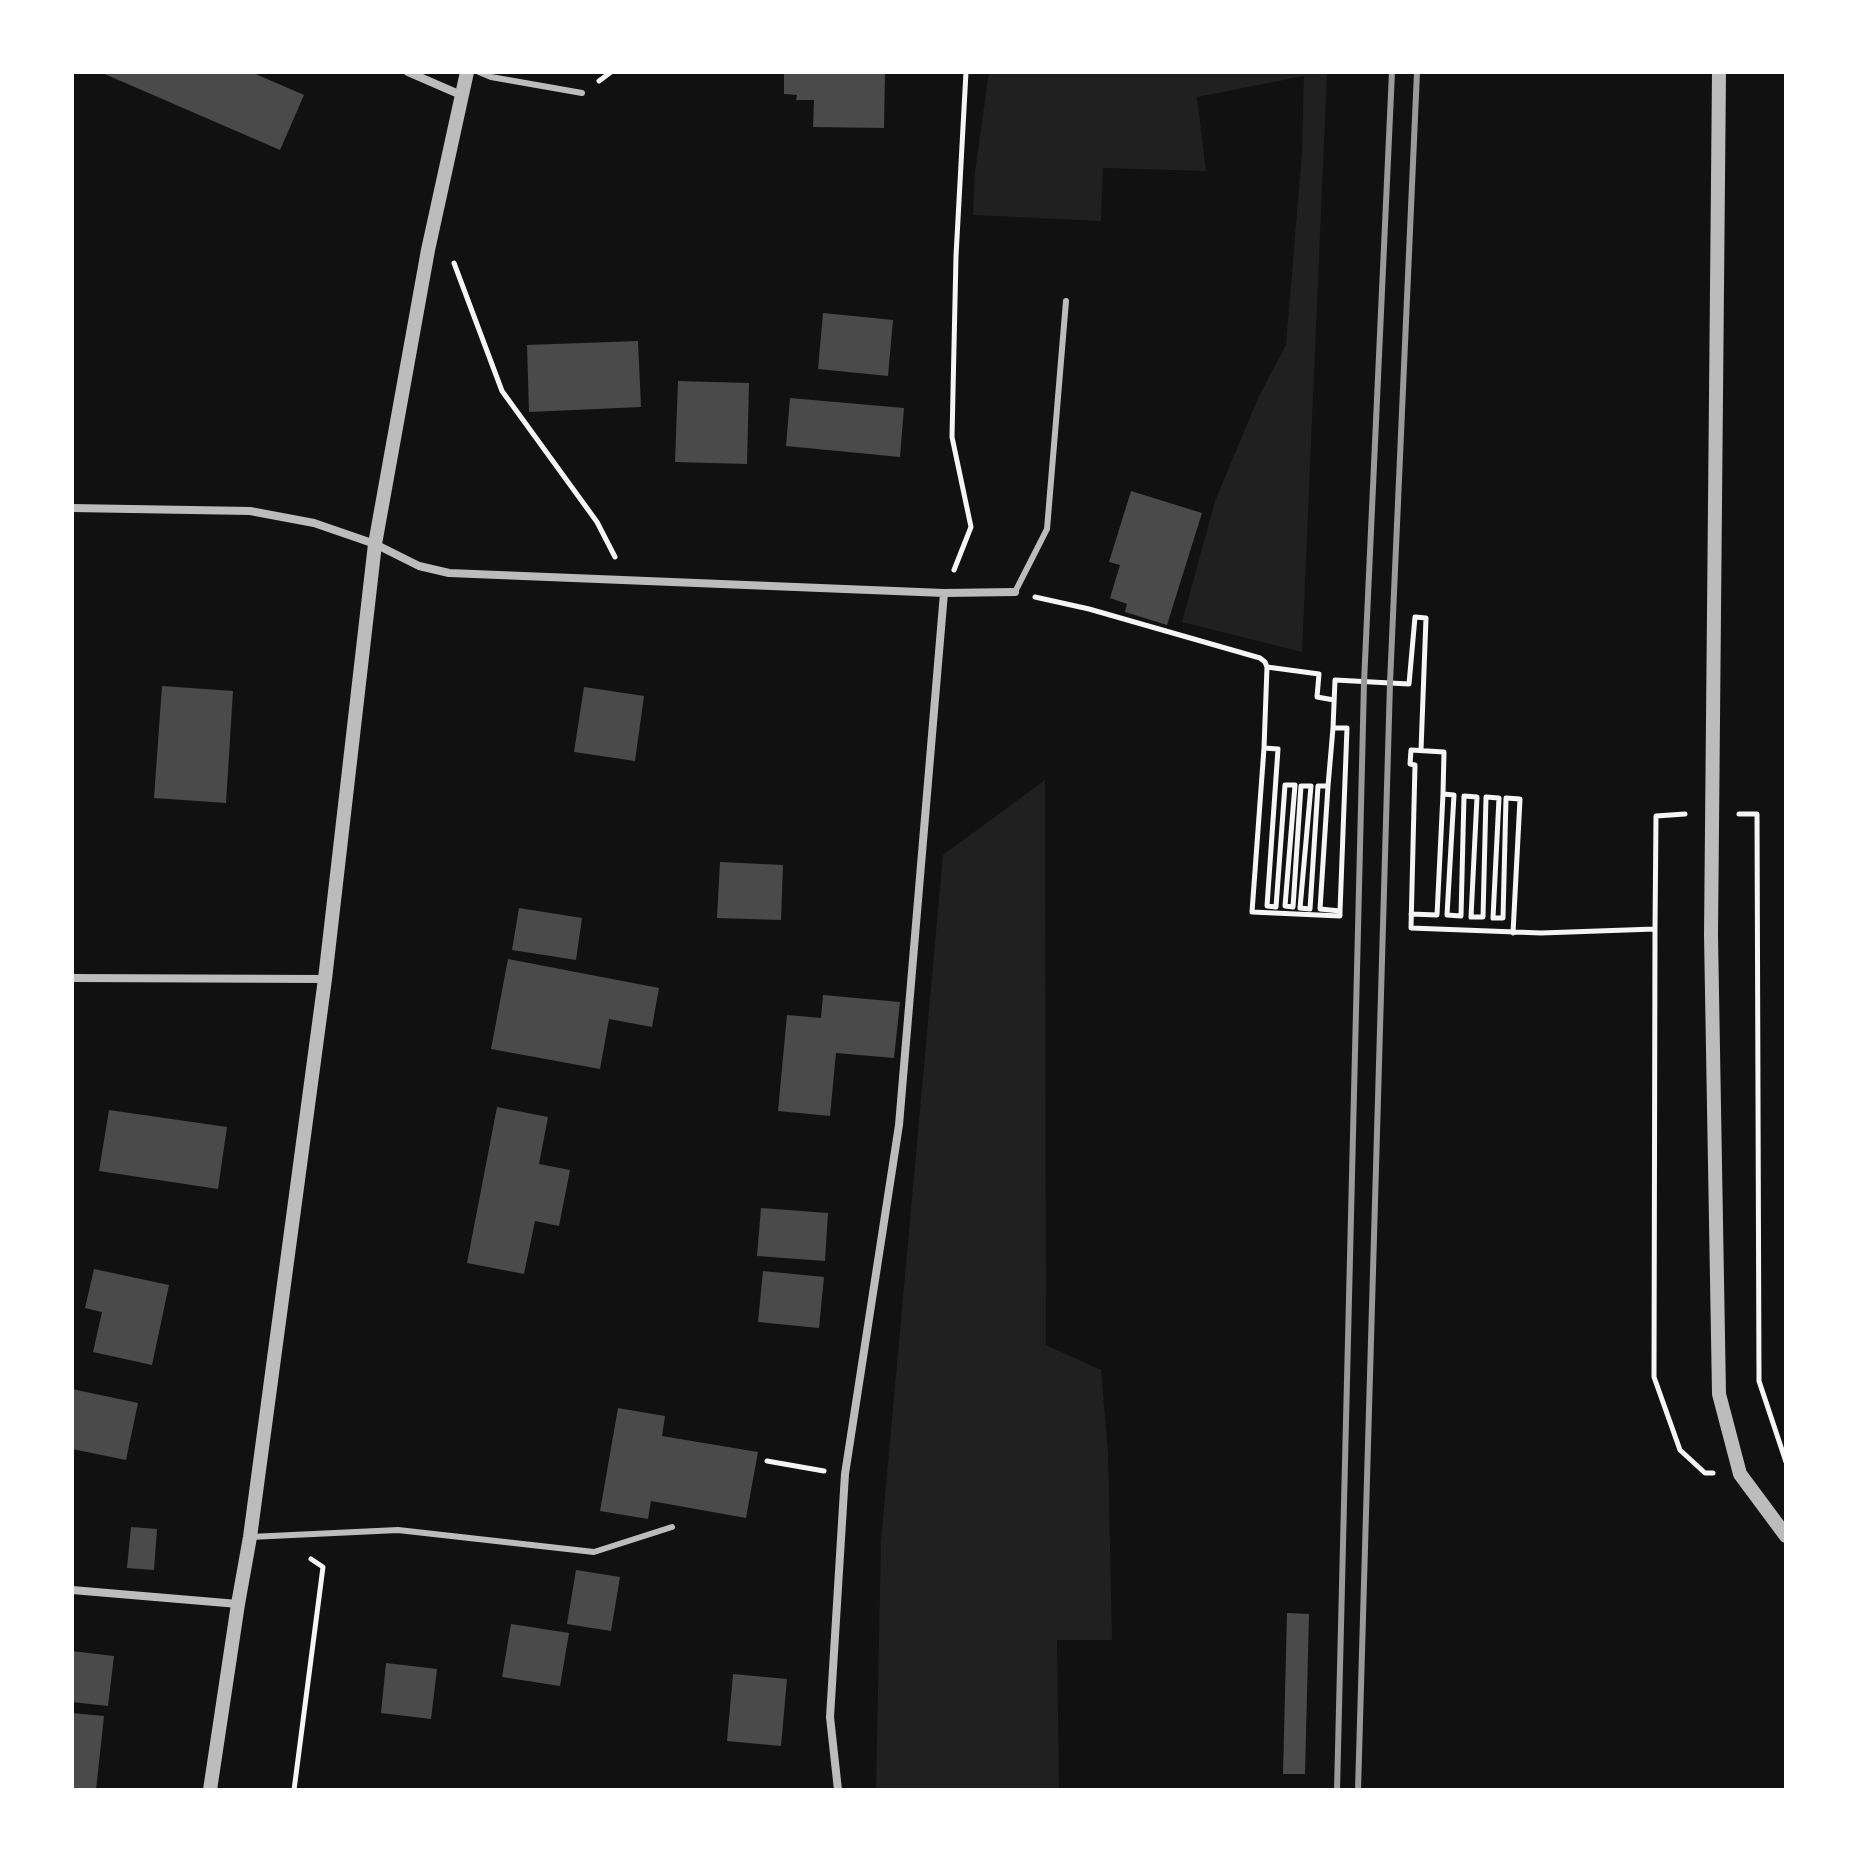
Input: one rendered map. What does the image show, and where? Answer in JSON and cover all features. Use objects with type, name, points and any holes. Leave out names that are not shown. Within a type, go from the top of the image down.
[{"type":"street","points":[[408,72],[461,95]]},
{"type":"street","points":[[210,1790],[250,1537],[325,979],[375,544],[428,250],[467,72]]},
{"type":"street","points":[[1719,72],[1711,935],[1719,1394],[1740,1474],[1786,1536]]},
{"type":"street","points":[[72,508],[250,511],[314,523],[375,544],[419,566],[449,573],[944,593],[1015,592]]},
{"type":"street","points":[[838,1790],[830,1717],[845,1474],[899,1125],[944,593]]},
{"type":"street","points":[[72,978],[325,979]]},
{"type":"street","points":[[72,1590],[238,1604]]},
{"type":"lane","points":[[479,72],[491,77],[582,93]]},
{"type":"lane","points":[[1015,592],[1047,529],[1066,301]]},
{"type":"lane","points":[[250,1537],[398,1530],[594,1552],[672,1527]]},
{"type":"path","points":[[944,593],[971,527],[952,437],[956,256],[966,72]]},
{"type":"path","points":[[451,254],[502,391],[597,522],[627,579]]},
{"type":"path","points":[[1015,592],[1089,609],[1246,653],[1260,658],[1267,667],[1252,912],[1284,910],[1340,916],[1347,728],[1333,728]]},
{"type":"path","points":[[1340,911],[1320,909],[1335,680],[1409,684],[1415,617],[1426,618],[1421,750]]},
{"type":"path","points":[[1267,667],[1319,674],[1317,697],[1334,700]]},
{"type":"path","points":[[1264,748],[1278,749],[1267,906],[1276,907],[1285,785],[1295,785],[1284,910]]},
{"type":"path","points":[[1411,914],[1437,915],[1444,752],[1411,750],[1410,764],[1415,765],[1411,914],[1411,928],[1541,933]]},
{"type":"path","points":[[1284,910],[1293,907],[1301,786],[1311,786],[1300,908],[1310,909],[1318,786],[1328,786]]},
{"type":"path","points":[[1443,794],[1454,795],[1447,915],[1461,916],[1464,796],[1477,797],[1470,931]]},
{"type":"path","points":[[1471,917],[1483,917],[1486,797],[1499,798],[1493,918],[1503,918],[1506,798],[1520,799],[1513,933]]},
{"type":"path","points":[[1655,929],[1654,1377],[1680,1450],[1705,1473],[1740,1474]]},
{"type":"path","points":[[767,1461],[845,1474]]},
{"type":"path","points":[[280,1535],[323,1567],[294,1790]]},
{"type":"shaded area","points":[[989,72],[1327,72],[1302,652],[1182,622],[1215,501],[1259,396],[1286,345],[1302,152],[1304,76],[1197,97],[1206,171],[1103,168],[1101,221],[973,215],[975,172]]},
{"type":"shaded area","points":[[1045,780],[1046,1345],[1101,1370],[1108,1453],[1112,1640],[1057,1640],[1059,1790],[876,1790],[881,1541],[943,855]]},
{"type":"building","points":[[100,72],[251,72],[304,95],[280,150]]},
{"type":"building","points":[[885,72],[884,128],[813,127],[814,100],[796,100],[797,95],[784,94],[784,73]]},
{"type":"building","points":[[823,313],[893,320],[888,376],[818,369]]},
{"type":"building","points":[[638,341],[641,407],[529,412],[527,345]]},
{"type":"building","points":[[678,381],[749,383],[747,464],[675,462]]},
{"type":"building","points":[[790,398],[904,408],[900,457],[786,446]]},
{"type":"building","points":[[1131,491],[1202,513],[1167,625],[1125,612],[1127,604],[1110,598],[1120,565],[1109,562]]},
{"type":"building","points":[[162,686],[233,691],[226,803],[154,798]]},
{"type":"building","points":[[584,687],[644,696],[635,761],[574,752]]},
{"type":"building","points":[[720,862],[783,865],[781,920],[717,918]]},
{"type":"building","points":[[519,908],[582,918],[576,960],[512,950]]},
{"type":"building","points":[[508,959],[659,988],[652,1027],[609,1019],[600,1069],[491,1049]]},
{"type":"building","points":[[823,995],[900,1002],[894,1058],[836,1053],[830,1116],[778,1111],[787,1015],[821,1018]]},
{"type":"building","points":[[497,1107],[548,1117],[539,1164],[570,1170],[559,1226],[535,1221],[524,1274],[467,1263]]},
{"type":"building","points":[[109,1110],[227,1127],[218,1189],[99,1171]]},
{"type":"building","points":[[761,1208],[828,1213],[825,1261],[757,1256]]},
{"type":"building","points":[[94,1269],[169,1285],[152,1365],[93,1352],[102,1312],[85,1308]]},
{"type":"building","points":[[763,1271],[824,1277],[819,1328],[758,1322]]},
{"type":"building","points":[[72,1389],[138,1403],[126,1460],[72,1449]]},
{"type":"building","points":[[618,1408],[665,1416],[662,1436],[758,1452],[746,1518],[651,1501],[648,1519],[600,1511]]},
{"type":"building","points":[[131,1527],[157,1529],[154,1570],[127,1568]]},
{"type":"building","points":[[576,1570],[620,1577],[611,1631],[567,1624]]},
{"type":"building","points":[[1287,1613],[1309,1614],[1305,1774],[1283,1774]]},
{"type":"building","points":[[511,1624],[569,1633],[560,1686],[502,1677]]},
{"type":"building","points":[[72,1651],[114,1656],[108,1706],[72,1702]]},
{"type":"building","points":[[386,1663],[437,1669],[431,1719],[381,1713]]},
{"type":"building","points":[[733,1674],[787,1679],[781,1746],[727,1741]]},
{"type":"building","points":[[72,1713],[104,1716],[96,1790],[72,1788]]},
{"type":"railway","points":[[1337,1790],[1364,683],[1392,72]]},
{"type":"railway","points":[[1358,1790],[1390,683],[1417,72]]}]
